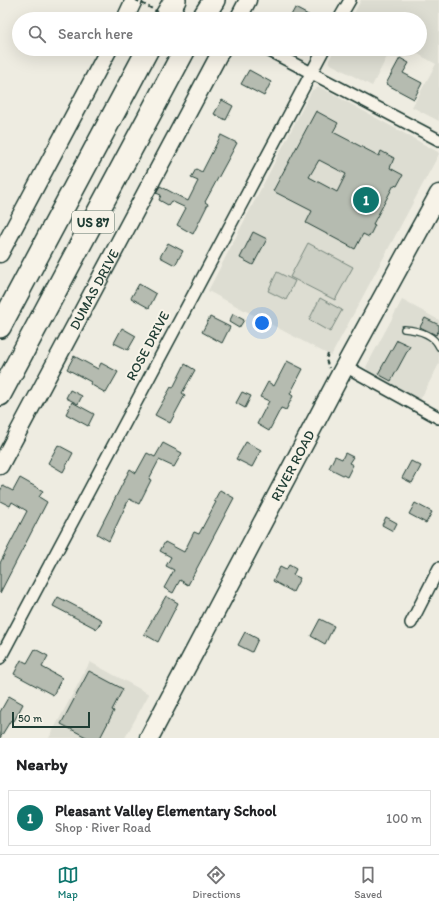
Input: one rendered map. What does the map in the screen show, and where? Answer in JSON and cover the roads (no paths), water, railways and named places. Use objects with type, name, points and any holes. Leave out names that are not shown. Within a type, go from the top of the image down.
[{"type":"highway","points":[[160,12],[164,0]]},
{"type":"highway","points":[[168,12],[175,0]]},
{"type":"highway","points":[[206,12],[212,0]]},
{"type":"highway","name":"US 87","points":[[0,327],[144,56]]},
{"type":"highway","name":"US 87","points":[[0,396],[181,56]]},
{"type":"highway","points":[[0,317],[20,290]]},
{"type":"main road","points":[[129,12],[135,0]]},
{"type":"main road","points":[[242,12],[248,0]]},
{"type":"main road","points":[[0,254],[105,56]]},
{"type":"main road","name":"DUMAS DRIVE","points":[[0,466],[218,56]]},
{"type":"main road","name":"RIVER ROAD","points":[[149,738],[345,366],[439,194]]},
{"type":"street","points":[[344,12],[350,0]]},
{"type":"street","points":[[280,56],[439,140]]},
{"type":"street","name":"ROSE DRIVE","points":[[0,658],[320,56]]},
{"type":"street","points":[[345,366],[439,418]]},
{"type":"street","points":[[411,622],[439,568]]},
{"type":"lane","points":[[404,329],[421,332],[434,339],[439,347]]},
{"type":"place","name":"Pleasant Valley Elementary School","points":[[366,200]]}]
